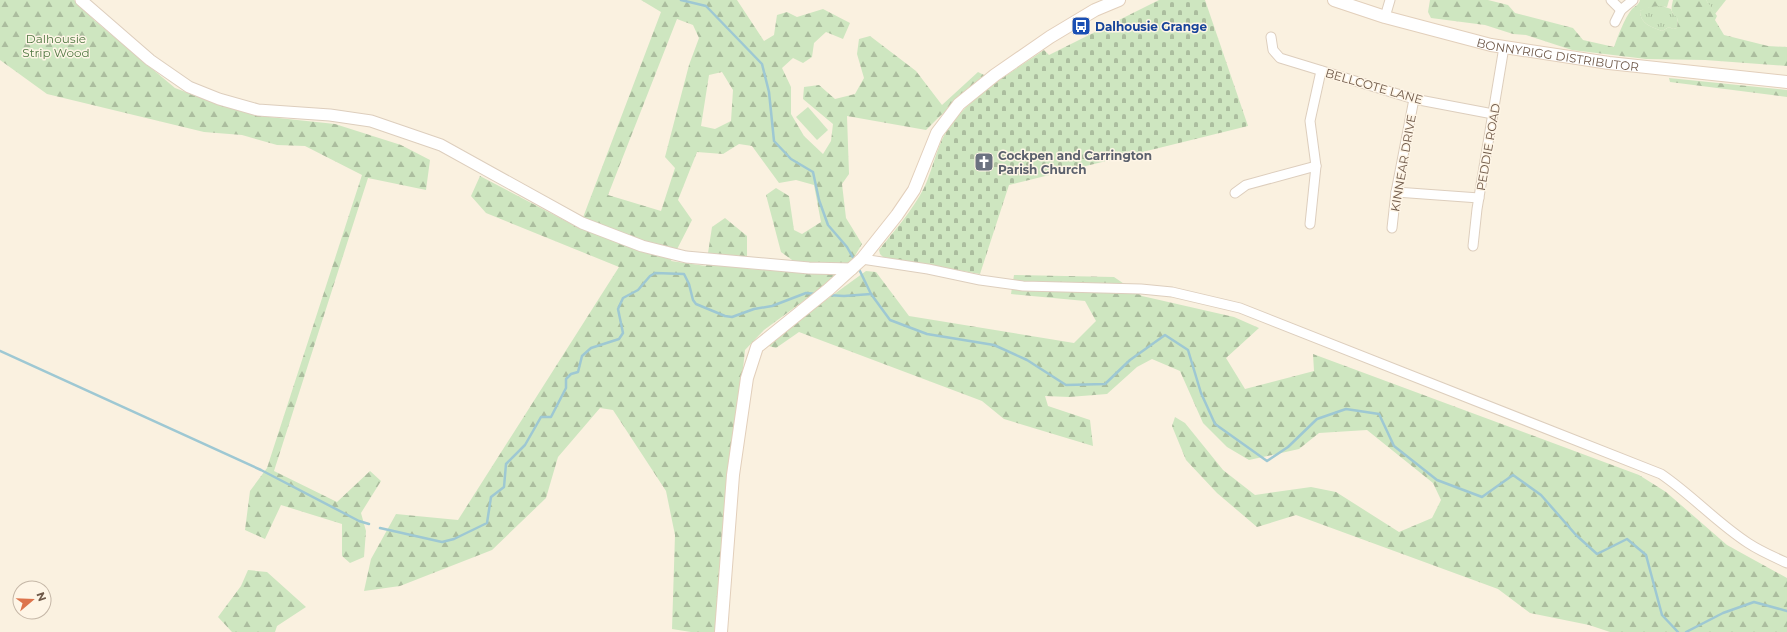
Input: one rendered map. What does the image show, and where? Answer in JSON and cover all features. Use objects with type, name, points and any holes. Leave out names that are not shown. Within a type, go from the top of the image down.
[{"type":"main road","points":[[721,632],[733,475],[747,378],[757,347],[852,269],[862,259],[897,215],[914,190],[937,133],[959,104],[995,74],[1050,37],[1095,10],[1119,0]]},
{"type":"main road","name":"BONNYRIGG DISTRIBUTOR","points":[[1334,0],[1385,17],[1491,45],[1609,63],[1787,82]]},
{"type":"street","points":[[81,0],[150,60],[189,87],[219,99],[258,110],[371,121],[420,138],[469,160],[582,223],[642,246],[686,257],[809,268],[852,269]]},
{"type":"street","points":[[1385,17],[1390,0]]},
{"type":"street","points":[[1611,0],[1621,10]]},
{"type":"street","points":[[1615,22],[1621,10],[1633,0]]},
{"type":"street","name":"BELLCOTE LANE","points":[[1271,37],[1273,50],[1280,58],[1414,99],[1493,114]]},
{"type":"street","name":"PEDDIE ROAD","points":[[1473,246],[1479,198],[1504,47]]},
{"type":"street","points":[[1310,224],[1316,166],[1310,122],[1321,71]]},
{"type":"street","name":"KINNEAR DRIVE","points":[[1392,228],[1396,192],[1414,99]]},
{"type":"street","points":[[1235,193],[1246,185],[1316,166]]},
{"type":"street","points":[[1396,192],[1479,198]]},
{"type":"street","points":[[862,259],[1023,286],[1141,289],[1172,292],[1240,308],[1661,474],[1685,490],[1715,518],[1749,544],[1787,563]]},
{"type":"green space","name":"Dalhousie Strip Wood","points":[[0,0],[74,0],[95,21],[175,88],[217,104],[269,117],[335,124],[401,145],[430,160],[426,190],[368,178],[274,471],[337,502],[370,471],[381,481],[361,513],[366,531],[364,557],[350,563],[342,556],[342,524],[281,505],[265,539],[245,530],[250,491],[267,468],[362,175],[305,146],[277,145],[242,135],[204,132],[47,94],[0,60]]},
{"type":"green space","points":[[641,0],[737,0],[764,41],[774,35],[777,15],[787,12],[797,17],[823,9],[850,23],[843,39],[826,32],[814,43],[812,57],[803,63],[793,58],[782,68],[791,87],[791,114],[804,136],[823,154],[831,141],[833,124],[803,99],[804,87],[819,85],[835,99],[855,94],[864,78],[857,54],[859,39],[870,36],[916,71],[942,105],[978,72],[986,76],[926,130],[847,116],[849,174],[842,184],[846,218],[862,244],[850,264],[799,265],[781,252],[766,195],[776,188],[789,196],[794,230],[802,234],[821,222],[814,185],[796,180],[779,183],[752,146],[739,144],[723,154],[697,152],[678,200],[692,220],[671,261],[706,266],[712,227],[725,218],[747,236],[747,269],[833,272],[836,277],[764,330],[745,350],[715,632],[691,632],[672,629],[675,535],[666,491],[613,410],[600,408],[558,457],[546,498],[492,550],[400,586],[364,591],[371,559],[396,514],[458,520],[619,267],[486,213],[471,196],[480,176],[579,228],[661,12]],"holes":[[[677,19],[693,25],[699,38],[689,65],[665,157],[675,168],[661,211],[608,195]],[[722,72],[733,90],[731,121],[715,129],[701,126],[709,75]]]},
{"type":"green space","points":[[1159,0],[1205,0],[1248,126],[1009,185],[980,274],[883,257],[880,254],[879,250],[909,212],[924,188],[946,131],[971,102],[994,84],[1044,50],[1049,55]]},
{"type":"green space","points":[[1430,0],[1488,0],[1508,5],[1515,13],[1573,28],[1583,40],[1614,47],[1626,18],[1640,0],[1669,0],[1667,7],[1660,6],[1646,8],[1640,11],[1644,22],[1662,31],[1669,27],[1673,29],[1677,28],[1678,18],[1672,10],[1673,0],[1706,0],[1717,16],[1715,20],[1724,35],[1768,46],[1787,47],[1787,66],[1705,60],[1646,59],[1572,50],[1526,35],[1513,34],[1485,25],[1431,18],[1428,12]]},
{"type":"green space","points":[[1706,0],[1726,0],[1715,14]]},
{"type":"green space","points":[[1659,5],[1671,9],[1673,14],[1678,17],[1677,28],[1673,29],[1669,27],[1662,31],[1644,22],[1640,11],[1645,8]]},
{"type":"green space","points":[[1669,78],[1787,90],[1787,97],[1670,82]]},
{"type":"green space","points":[[808,107],[828,130],[817,140],[796,117]]},
{"type":"green space","points":[[866,271],[876,272],[909,316],[1074,343],[1096,321],[1085,301],[1011,294],[1014,275],[1114,277],[1142,296],[1234,317],[1259,328],[1226,358],[1245,389],[1314,371],[1313,354],[1639,475],[1666,492],[1727,545],[1787,578],[1787,632],[1610,632],[1589,625],[1530,613],[1498,589],[1296,515],[1257,527],[1217,493],[1186,460],[1172,426],[1175,417],[1185,423],[1223,470],[1255,495],[1311,487],[1336,492],[1399,532],[1432,518],[1441,500],[1433,483],[1367,430],[1319,433],[1299,449],[1249,460],[1227,447],[1203,423],[1180,371],[1152,359],[1137,367],[1107,394],[1069,397],[1045,396],[1048,406],[1090,420],[1093,446],[1004,419],[982,401],[799,332],[776,348],[769,346],[771,340]]},
{"type":"green space","points":[[248,570],[267,572],[306,607],[277,626],[275,632],[232,632],[218,617],[241,586]]},
{"type":"waterway","points":[[681,0],[706,6],[762,64],[769,92],[774,141],[791,159],[813,172],[819,200],[828,225],[847,247],[855,261]]},
{"type":"waterway","points":[[858,267],[871,294],[890,320],[927,334],[994,345],[1027,360],[1066,385],[1105,384],[1130,360],[1165,335],[1188,350],[1201,393],[1215,424],[1267,461],[1288,447],[1317,419],[1346,409],[1379,414],[1394,446],[1437,480],[1482,497],[1513,475],[1541,495],[1576,535],[1597,554],[1627,539],[1646,555],[1662,615],[1678,632]]},
{"type":"waterway","points":[[380,528],[442,542],[454,539],[487,523],[491,497],[504,487],[506,464],[525,445],[541,417],[551,417],[566,388],[566,379],[571,374],[578,372],[582,356],[591,348],[619,339],[623,333],[618,309],[623,298],[638,290],[650,276],[655,273],[684,274],[689,284],[693,300],[696,304],[725,316],[732,317],[754,309],[772,306],[806,293],[816,294]]},
{"type":"waterway","points":[[827,295],[844,296],[871,294]]},
{"type":"waterway","points":[[0,351],[261,470],[359,521],[369,524]]},
{"type":"waterway","points":[[1686,632],[1723,613],[1754,602],[1787,611]]},
{"type":"place","name":"Dalhousie Grange","points":[[1081,26]]},
{"type":"place","name":"Cockpen and Carrington Parish Church","points":[[984,162]]}]
